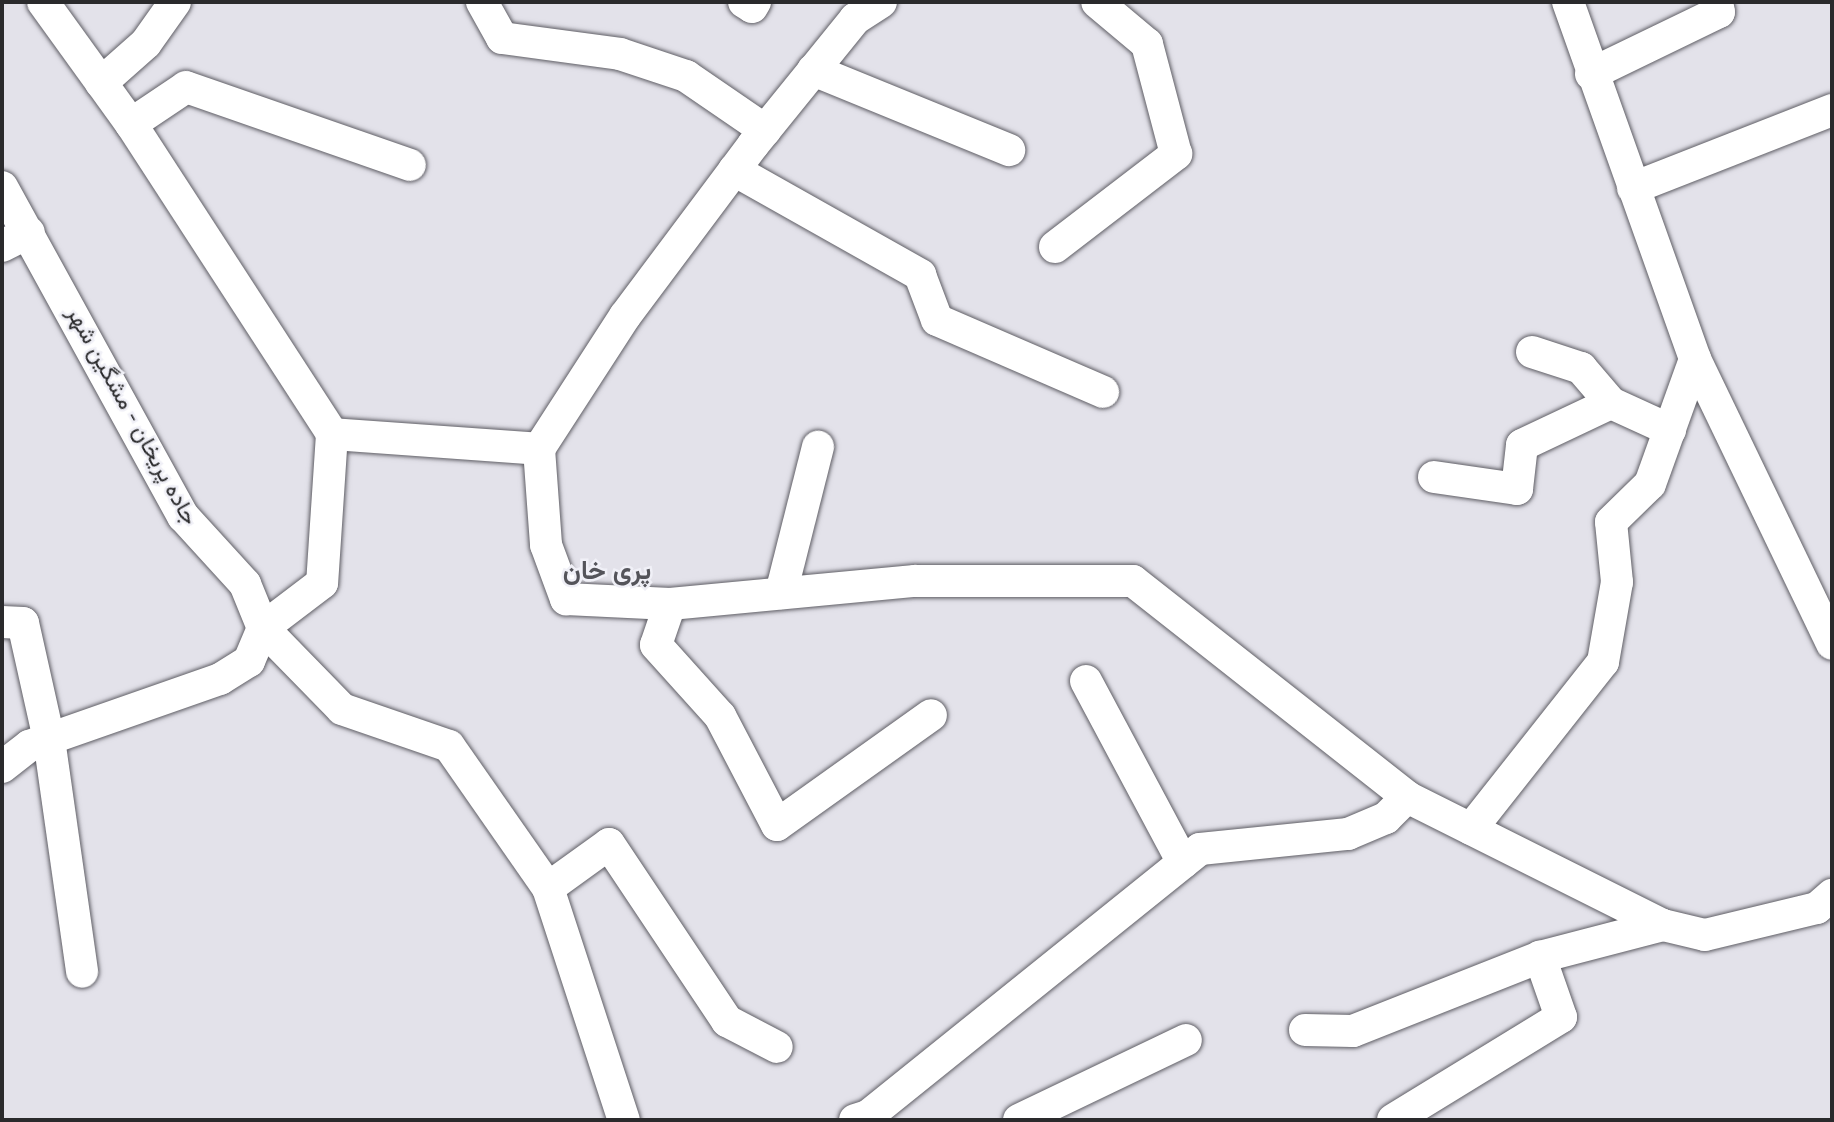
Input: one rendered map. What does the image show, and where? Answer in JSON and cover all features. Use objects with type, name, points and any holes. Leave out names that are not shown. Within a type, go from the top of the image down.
[{"type":"street","points":[[2,767],[29,746],[220,679],[249,661],[263,628],[322,583],[332,434],[131,124],[43,2]]},
{"type":"street","points":[[101,83],[146,43],[175,2]]},
{"type":"street","points":[[482,2],[502,38],[620,54],[687,76],[765,130]]},
{"type":"street","points":[[744,2],[752,7],[755,2]]},
{"type":"street","points":[[881,2],[844,10],[813,70],[625,316],[539,449],[545,545],[566,599],[670,604],[915,581],[1133,581],[1407,797],[1663,925],[1705,935],[1817,908],[1832,895]]},
{"type":"street","points":[[1055,247],[1176,154],[1147,44],[1097,2]]},
{"type":"street","points":[[1568,2],[1591,74],[1695,359],[1831,636]]},
{"type":"street","points":[[1591,74],[1719,12],[1717,2]]},
{"type":"street","points":[[813,70],[1009,150]]},
{"type":"street","points":[[131,124],[186,87],[410,165]]},
{"type":"street","points":[[1633,188],[1832,110]]},
{"type":"street","points":[[734,170],[920,275],[937,320],[1103,392]]},
{"type":"street","name":"جاده پریخان - مشگین شهر","points":[[2,187],[15,239],[183,516],[245,584],[263,628]]},
{"type":"street","points":[[1532,352],[1581,368],[1611,403],[1670,430]]},
{"type":"street","points":[[1471,829],[1603,662],[1616,582],[1611,522],[1650,484],[1695,359]]},
{"type":"street","points":[[1434,477],[1517,489],[1522,444],[1611,403]]},
{"type":"street","points":[[332,434],[539,449]]},
{"type":"street","points":[[781,593],[818,447]]},
{"type":"street","points":[[670,604],[656,645],[719,716],[778,825],[931,715]]},
{"type":"street","points":[[2,622],[23,623],[49,739],[82,972]]},
{"type":"street","points":[[263,628],[342,709],[449,746],[548,888],[624,1120]]},
{"type":"street","points":[[1086,681],[1183,863]]},
{"type":"street","points":[[865,1119],[1200,849],[1348,834],[1386,818],[1407,797]]},
{"type":"street","points":[[548,888],[609,844],[727,1021],[776,1047]]},
{"type":"street","points":[[1305,1030],[1353,1031],[1540,957],[1663,925]]},
{"type":"street","points":[[1394,1120],[1561,1017],[1540,957]]},
{"type":"street","points":[[1019,1120],[1186,1040]]},
{"type":"district","name":"پری خان","points":[[607,571]]}]
